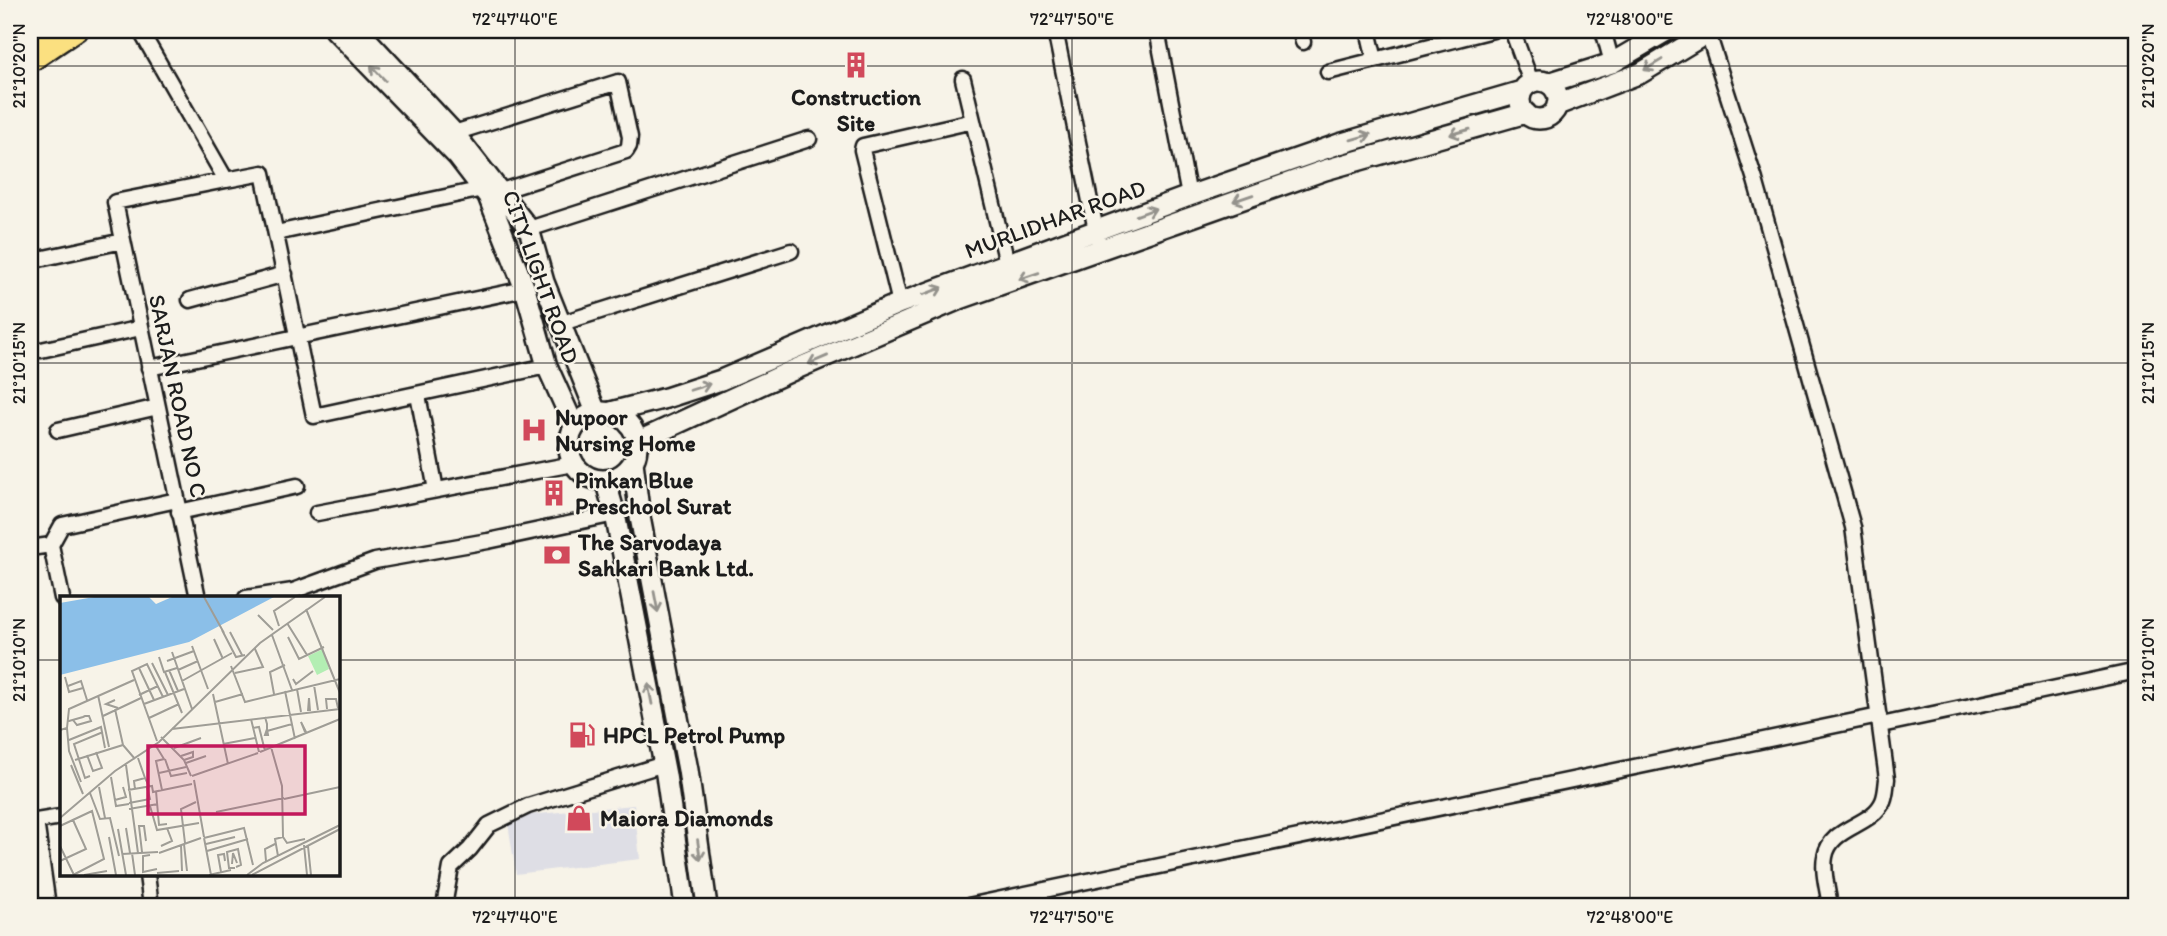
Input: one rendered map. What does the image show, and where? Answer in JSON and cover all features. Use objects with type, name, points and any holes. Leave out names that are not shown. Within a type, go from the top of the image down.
[{"type":"main road","points":[[30,38],[41,30]]},
{"type":"main road","points":[[30,61],[76,30]]},
{"type":"street","points":[[140,30],[226,180],[263,173],[314,416],[547,366]]},
{"type":"street","name":"CITY LIGHT ROAD","points":[[335,30],[490,192],[525,289],[547,366],[574,426],[568,444],[573,464]]},
{"type":"street","points":[[358,30],[454,133],[490,192],[529,229],[559,324],[603,412]]},
{"type":"street","points":[[1055,30],[1100,251]]},
{"type":"street","points":[[1157,30],[1189,196]]},
{"type":"street","points":[[1368,30],[1375,60]]},
{"type":"street","points":[[1328,72],[1375,60],[1438,36],[1493,30]]},
{"type":"street","points":[[1513,30],[1534,86]]},
{"type":"street","points":[[1603,30],[1612,63]]},
{"type":"street","name":"MURLIDHAR ROAD","points":[[603,412],[666,398],[720,380],[900,303],[1189,196],[1339,144],[1612,63],[1668,30]]},
{"type":"street","points":[[1534,86],[1520,103],[1526,113],[1544,118],[1550,115],[1557,105],[1641,73],[1709,30],[1755,180],[1853,527],[1880,720],[1887,779],[1883,802],[1872,815],[1835,837],[1829,845],[1824,861],[1830,906]]},
{"type":"street","points":[[963,79],[1007,263]]},
{"type":"street","points":[[276,233],[490,192],[626,150],[630,137],[618,82],[454,133]]},
{"type":"street","points":[[1534,86],[1556,92],[1557,105]]},
{"type":"street","name":"MURLIDHAR ROAD","points":[[637,442],[789,372],[960,299],[1325,170],[1526,113]]},
{"type":"street","points":[[900,303],[863,146],[973,121]]},
{"type":"street","points":[[529,229],[809,139]]},
{"type":"street","name":"SARJAN ROAD NO C","points":[[198,596],[115,202],[226,180]]},
{"type":"street","points":[[30,261],[123,241]]},
{"type":"street","points":[[559,324],[791,251]]},
{"type":"street","points":[[190,300],[285,274]]},
{"type":"street","points":[[149,368],[525,289]]},
{"type":"street","points":[[41,350],[141,328]]},
{"type":"street","points":[[418,395],[436,490]]},
{"type":"street","points":[[58,430],[158,407]]},
{"type":"street","points":[[574,426],[588,415],[603,412],[621,416],[629,423],[637,442],[633,462],[640,517],[688,770],[707,906]]},
{"type":"street","points":[[317,513],[573,464],[586,477],[605,480],[622,475],[633,462]]},
{"type":"street","points":[[605,480],[615,514],[664,764],[685,906]]},
{"type":"street","points":[[62,596],[51,545],[62,525],[297,486]]},
{"type":"street","points":[[259,596],[293,591],[375,561],[615,514]]},
{"type":"street","points":[[30,548],[51,545]]},
{"type":"street","points":[[968,906],[1880,720],[2137,671]]},
{"type":"street","points":[[444,906],[451,867],[489,825],[528,806],[664,764]]},
{"type":"street","points":[[48,906],[33,822],[60,817]]},
{"type":"street","points":[[147,876],[151,905]]},
{"type":"shaded area","points":[[634,805],[640,859],[516,874],[507,817]]},
{"type":"place","name":"Construction Site","points":[[856,65]]},
{"type":"place","name":"Nupoor Nursing Home","points":[[534,430]]},
{"type":"place","name":"Pinkan Blue Preschool Surat","points":[[554,493]]},
{"type":"place","name":"The Sarvodaya Sahkari Bank Ltd.","points":[[557,555]]},
{"type":"place","name":"HPCL Petrol Pump","points":[[582,735]]},
{"type":"place","name":"Maiora Diamonds","points":[[579,818]]}]
